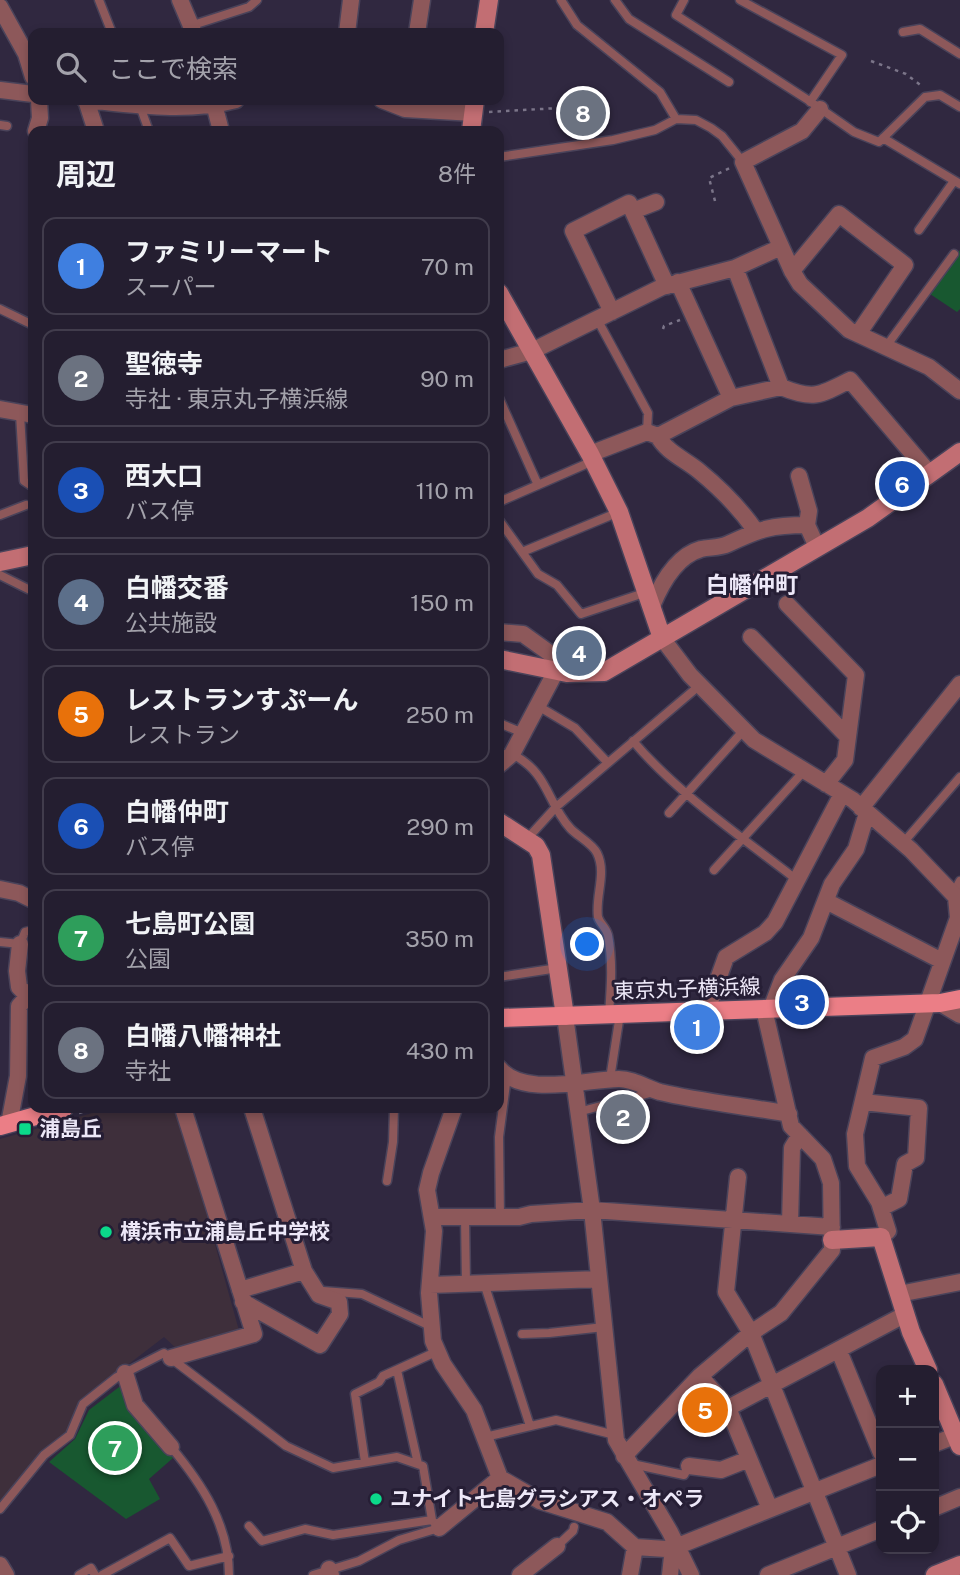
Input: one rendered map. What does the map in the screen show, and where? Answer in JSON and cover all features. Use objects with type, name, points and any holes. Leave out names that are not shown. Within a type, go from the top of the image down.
[{"type":"main road","name":"東京丸子横浜線","points":[[504,1018],[934,1003],[960,999]]},
{"type":"main road","points":[[4,1125],[47,1113]]},
{"type":"street","points":[[180,0],[192,28]]},
{"type":"street","points":[[348,28],[351,0]]},
{"type":"street","points":[[418,28],[422,0]]},
{"type":"street","points":[[485,28],[489,0]]},
{"type":"street","points":[[0,7],[28,61]]},
{"type":"street","points":[[0,90],[28,93]]},
{"type":"street","points":[[38,126],[39,105]]},
{"type":"street","points":[[88,105],[94,126]]},
{"type":"street","points":[[214,105],[220,126]]},
{"type":"street","points":[[412,105],[473,115]]},
{"type":"street","points":[[815,105],[802,131],[743,162],[792,271],[800,284],[849,330],[929,367],[960,391]]},
{"type":"street","points":[[633,211],[656,202]]},
{"type":"street","points":[[612,312],[573,231],[629,203],[731,398]]},
{"type":"street","points":[[792,271],[839,214],[905,265],[858,334]]},
{"type":"street","points":[[504,359],[532,351],[673,284],[735,268],[781,247]]},
{"type":"street","points":[[735,268],[781,387]]},
{"type":"street","points":[[433,1217],[500,1218],[592,1210],[790,1223],[832,1233],[881,1237],[888,1231],[881,1208],[857,1166],[855,1134],[873,1058],[904,1047],[915,1039],[934,1003],[942,961],[959,918],[956,888],[864,810],[754,740],[700,685],[662,638],[619,512],[592,458],[504,302]]},
{"type":"street","points":[[592,458],[653,434],[731,398],[781,387],[804,396],[825,394],[850,380],[930,474]]},
{"type":"street","points":[[0,409],[27,414]]},
{"type":"street","points":[[653,434],[736,504],[755,530]]},
{"type":"street","points":[[504,660],[561,672],[604,672],[868,518],[960,452]]},
{"type":"street","points":[[799,476],[809,512],[807,525],[817,547]]},
{"type":"street","points":[[649,599],[683,559],[698,550],[724,546],[755,530],[778,525],[807,525]]},
{"type":"street","points":[[0,562],[28,556]]},
{"type":"street","points":[[787,604],[856,675],[845,760],[826,784]]},
{"type":"street","points":[[504,632],[523,634],[555,657],[561,672]]},
{"type":"street","points":[[751,637],[848,737]]},
{"type":"street","points":[[505,760],[537,705],[561,672]]},
{"type":"street","points":[[627,1460],[700,1376],[751,1333],[781,1313],[832,1250],[831,1183],[823,1159],[791,1126],[768,1009],[782,980],[811,938],[832,884],[856,849],[864,810],[960,684]]},
{"type":"street","points":[[706,1010],[726,957],[765,933],[775,922],[842,794]]},
{"type":"street","points":[[504,825],[536,846],[541,855],[592,1210],[615,1435],[691,1575]]},
{"type":"street","points":[[0,889],[28,898]]},
{"type":"street","points":[[826,901],[942,961]]},
{"type":"street","points":[[20,944],[17,971],[19,987],[28,993]]},
{"type":"street","points":[[4,1125],[18,1076],[19,1006],[28,998]]},
{"type":"street","points":[[934,1003],[960,1015]]},
{"type":"street","points":[[504,1072],[529,1083],[575,1084],[610,1079],[632,1080],[657,1091],[789,1114]]},
{"type":"street","points":[[863,1102],[919,1108],[916,1158],[905,1164],[899,1199],[881,1208]]},
{"type":"street","points":[[171,1358],[254,1334],[185,1113]]},
{"type":"street","points":[[242,1296],[320,1345],[340,1314],[339,1302],[319,1294],[304,1271],[254,1113]]},
{"type":"street","points":[[452,1113],[428,1189],[433,1217],[430,1285],[433,1341],[443,1364],[474,1410],[500,1478],[540,1501],[607,1522],[635,1547],[666,1549],[876,1467]]},
{"type":"street","points":[[790,1223],[792,1148],[800,1135]]},
{"type":"street","points":[[737,1177],[726,1292],[751,1333],[848,1575]]},
{"type":"street","points":[[881,1237],[926,1365]]},
{"type":"street","points":[[242,1296],[304,1271]]},
{"type":"street","points":[[430,1285],[599,1279]]},
{"type":"street","points":[[899,1294],[960,1282]]},
{"type":"street","points":[[729,1408],[906,1314]]},
{"type":"street","points":[[839,1351],[876,1441]]},
{"type":"street","points":[[125,1373],[135,1405],[171,1447]]},
{"type":"street","points":[[700,1376],[729,1408],[770,1509]]},
{"type":"street","points":[[939,1395],[959,1439],[939,1443]]},
{"type":"street","points":[[689,1466],[721,1470],[750,1458]]},
{"type":"street","points":[[435,1524],[500,1478]]},
{"type":"street","points":[[939,1506],[960,1497]]},
{"type":"street","points":[[768,1575],[876,1531]]},
{"type":"street","points":[[520,1575],[557,1546]]},
{"type":"street","points":[[670,1575],[675,1546]]},
{"type":"street","points":[[630,1575],[635,1547]]},
{"type":"street","points":[[0,1565],[6,1575]]},
{"type":"street","points":[[935,1575],[960,1565]]},
{"type":"lane","points":[[99,0],[110,28]]},
{"type":"lane","points":[[195,28],[249,7],[257,0]]},
{"type":"lane","points":[[561,0],[576,26],[660,92],[677,119]]},
{"type":"lane","points":[[615,0],[629,19],[729,82]]},
{"type":"lane","points":[[684,0],[676,16],[854,132],[879,142],[925,97],[940,95],[960,107]]},
{"type":"lane","points":[[740,0],[842,55],[815,105]]},
{"type":"lane","points":[[903,32],[920,29],[960,54]]},
{"type":"lane","points":[[140,105],[147,126]]},
{"type":"lane","points":[[504,155],[613,140],[655,130],[677,119],[696,120],[711,128],[722,136],[743,162]]},
{"type":"lane","points":[[883,138],[957,182],[919,230]]},
{"type":"lane","points":[[885,348],[954,254]]},
{"type":"lane","points":[[0,309],[28,323]]},
{"type":"lane","points":[[597,319],[648,413],[653,434]]},
{"type":"lane","points":[[504,409],[538,485]]},
{"type":"lane","points":[[27,414],[24,481],[28,484]]},
{"type":"lane","points":[[504,500],[592,458]]},
{"type":"lane","points":[[0,515],[26,505]]},
{"type":"lane","points":[[522,552],[619,512]]},
{"type":"lane","points":[[504,527],[538,573],[557,585],[581,614],[649,599]]},
{"type":"lane","points":[[0,575],[28,589]]},
{"type":"lane","points":[[526,840],[556,807],[700,685]]},
{"type":"lane","points":[[537,705],[575,728],[608,763]]},
{"type":"lane","points":[[504,725],[523,733]]},
{"type":"lane","points":[[669,813],[744,730]]},
{"type":"lane","points":[[633,741],[646,757],[688,793],[797,880]]},
{"type":"lane","points":[[505,760],[524,760],[541,777],[569,827],[597,853],[602,880],[597,897],[599,920],[607,930],[613,969],[615,1014],[610,1079]]},
{"type":"lane","points":[[713,870],[804,771]]},
{"type":"lane","points":[[903,843],[960,777]]},
{"type":"lane","points":[[0,942],[20,944],[25,932],[28,931]]},
{"type":"lane","points":[[504,975],[559,968]]},
{"type":"lane","points":[[578,1111],[657,1091]]},
{"type":"lane","points":[[387,1181],[394,1113]]},
{"type":"lane","points":[[500,1113],[500,1218]]},
{"type":"lane","points":[[465,1217],[466,1284]]},
{"type":"lane","points":[[484,1283],[530,1426]]},
{"type":"lane","points":[[316,1290],[362,1294],[432,1328]]},
{"type":"lane","points":[[522,1334],[604,1327]]},
{"type":"lane","points":[[366,1462],[355,1394],[438,1351]]},
{"type":"lane","points":[[0,1508],[44,1455],[70,1435],[83,1404],[125,1373],[164,1353],[286,1446],[333,1468],[397,1457],[423,1466],[435,1524]]},
{"type":"lane","points":[[397,1370],[418,1464]]},
{"type":"lane","points":[[485,1437],[556,1420],[615,1435]]},
{"type":"lane","points":[[171,1447],[209,1498],[229,1556],[229,1575]]},
{"type":"lane","points":[[627,1460],[684,1475],[689,1466]]},
{"type":"lane","points":[[249,1526],[262,1541],[305,1529],[333,1535],[435,1524]]},
{"type":"lane","points":[[324,1573],[359,1561],[435,1524]]},
{"type":"lane","points":[[557,1546],[574,1527]]},
{"type":"lane","points":[[102,1575],[170,1538],[189,1566],[229,1556]]},
{"type":"lane","points":[[79,1575],[91,1568],[95,1575]]},
{"type":"path","points":[[871,61],[906,74],[934,96]]},
{"type":"path","points":[[473,115],[559,107]]},
{"type":"path","points":[[715,201],[709,178],[743,162]]},
{"type":"path","points":[[663,329],[664,326],[680,320]]},
{"type":"shaded area","name":"横浜市立浦島丘中学校","points":[[92,1113],[178,1113],[240,1334],[177,1349],[164,1337],[78,1403],[65,1434],[39,1453],[0,1501],[0,1139]]},
{"type":"green space","points":[[960,250],[960,309],[957,312],[930,294]]},
{"type":"green space","points":[[123,1384],[133,1409],[173,1458],[149,1479],[160,1499],[126,1519],[49,1462],[75,1439],[89,1410]]},
{"type":"place","name":"白幡八幡神社","points":[[583,113]]},
{"type":"place","name":"白幡仲町","points":[[902,484]]},
{"type":"place","name":"白幡交番","points":[[579,653]]},
{"type":"place","name":"西大口","points":[[802,1002]]},
{"type":"place","name":"ファミリーマート","points":[[697,1027]]},
{"type":"place","name":"聖徳寺","points":[[623,1117]]},
{"type":"place","name":"浦島丘","points":[[25,1129]]},
{"type":"place","name":"横浜市立浦島丘中学校","points":[[106,1232]]},
{"type":"place","name":"レストランすぷーん","points":[[705,1410]]},
{"type":"place","name":"七島町公園","points":[[115,1448]]},
{"type":"place","name":"ユナイト七島グラシアス・オペラ","points":[[376,1499]]},
{"type":"district","name":"白幡仲町","points":[[752,585]]}]
